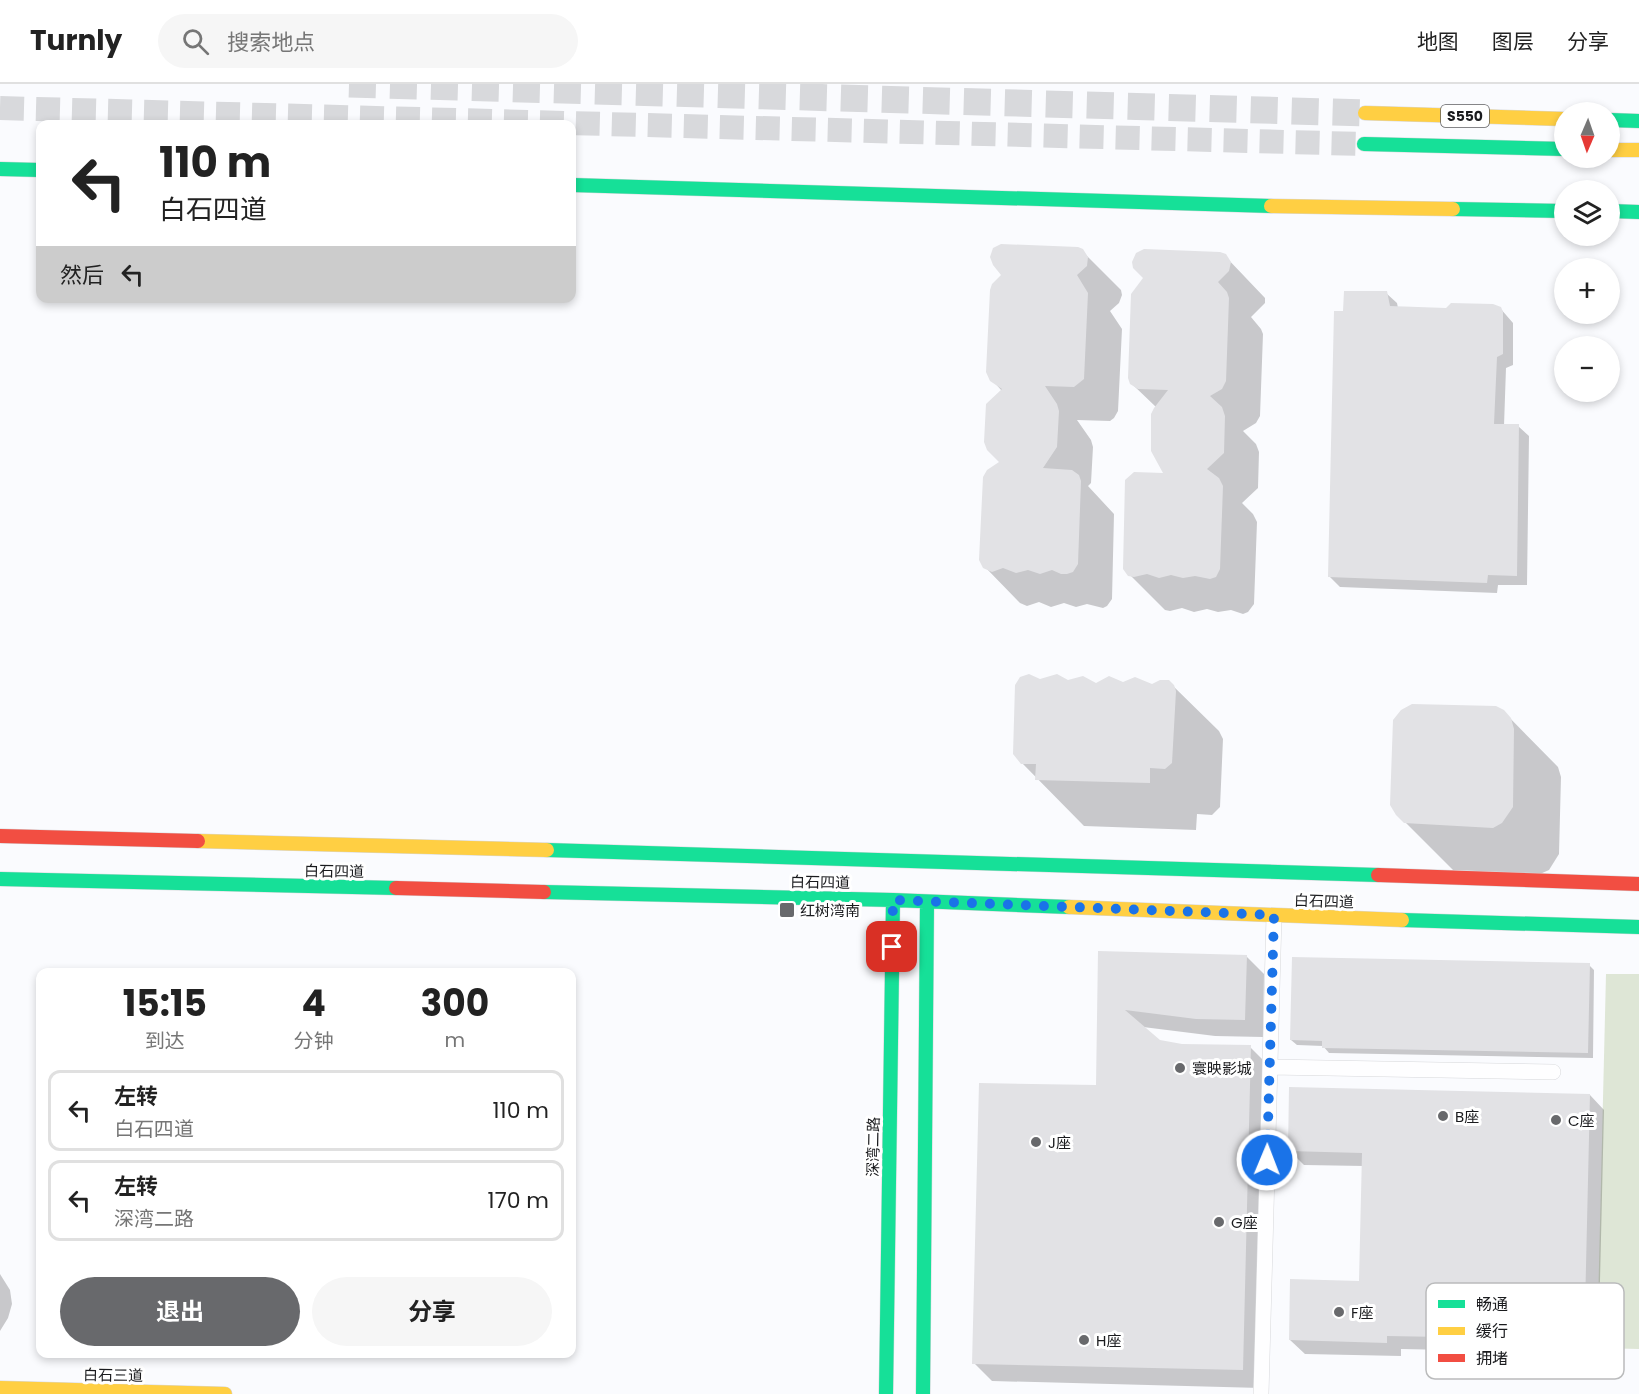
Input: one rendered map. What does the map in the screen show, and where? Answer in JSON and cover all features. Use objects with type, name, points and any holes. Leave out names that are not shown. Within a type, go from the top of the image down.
[{"type":"main road","name":"S550","points":[[1365,113],[1554,118]]},
{"type":"main road","points":[[1620,120],[1639,121]]},
{"type":"main road","points":[[1364,144],[1554,149]]},
{"type":"main road","points":[[1620,150],[1639,150]]},
{"type":"main road","points":[[0,169],[36,170]]},
{"type":"main road","points":[[576,185],[1253,205],[1554,211]]},
{"type":"main road","points":[[1620,211],[1639,212]]},
{"type":"main road","name":"白石四道","points":[[0,836],[885,859],[1639,884]]},
{"type":"main road","name":"白石四道","points":[[0,879],[893,900],[1639,927]]},
{"type":"main road","name":"深湾二路","points":[[886,1394],[893,900]]},
{"type":"main road","points":[[923,1394],[927,902]]},
{"type":"main road","name":"白石三道","points":[[0,1388],[66,1392],[225,1394]]},
{"type":"street","points":[[1261,1394],[1274,915]]},
{"type":"street","points":[[1270,1067],[1553,1072]]},
{"type":"green space","points":[[1606,974],[1639,974],[1639,1349],[1624,1349],[1624,1283],[1599,1283]]},
{"type":"building","points":[[1001,244],[1078,247],[1083,249],[1088,257],[1087,266],[1077,275],[1088,293],[1084,379],[1074,387],[1045,386],[1059,411],[1057,447],[1043,468],[1072,470],[1079,475],[1081,481],[1078,564],[1073,572],[1067,574],[1052,570],[1040,574],[1028,570],[1016,573],[1003,568],[992,572],[983,568],[979,560],[983,477],[987,470],[999,462],[987,450],[984,442],[986,404],[1002,389],[990,381],[986,372],[990,290],[992,284],[1001,275],[990,257],[993,248]]},
{"type":"building","points":[[1144,249],[1220,252],[1226,254],[1231,262],[1229,271],[1218,282],[1229,298],[1226,381],[1222,389],[1210,396],[1222,407],[1225,416],[1224,453],[1207,469],[1219,478],[1223,486],[1220,569],[1216,577],[1210,579],[1171,575],[1159,578],[1147,574],[1134,577],[1128,576],[1123,569],[1125,480],[1134,472],[1163,473],[1151,451],[1151,414],[1168,390],[1138,389],[1130,384],[1128,378],[1131,294],[1143,278],[1133,268],[1132,262],[1136,253]]},
{"type":"building","points":[[1344,291],[1387,291],[1390,306],[1446,308],[1451,303],[1493,304],[1501,307],[1503,354],[1497,357],[1494,424],[1519,424],[1517,576],[1488,575],[1487,583],[1328,577],[1334,311],[1343,311]]},
{"type":"building","points":[[1029,674],[1040,679],[1057,674],[1068,680],[1083,676],[1096,683],[1109,676],[1123,682],[1135,677],[1152,684],[1160,680],[1169,680],[1176,691],[1172,763],[1165,769],[1150,768],[1150,783],[1035,780],[1036,764],[1021,764],[1013,754],[1015,685],[1020,677]]},
{"type":"building","points":[[1412,704],[1496,706],[1504,710],[1511,718],[1514,729],[1513,807],[1502,823],[1493,828],[1404,823],[1396,815],[1390,805],[1393,720],[1401,710]]},
{"type":"building","points":[[1098,951],[1247,955],[1245,1020],[1196,1019],[1125,1010],[1160,1040],[1182,1044],[1251,1045],[1243,1370],[972,1364],[979,1083],[1096,1085]]},
{"type":"building","points":[[1292,957],[1590,963],[1588,1053],[1322,1048],[1322,1041],[1290,1040]]},
{"type":"building","points":[[1289,1087],[1590,1094],[1586,1283],[1426,1283],[1426,1337],[1387,1336],[1387,1343],[1289,1340],[1290,1279],[1359,1281],[1362,1153],[1288,1151]]},
{"type":"tunnel","points":[[349,84],[1365,113]]},
{"type":"tunnel","points":[[0,108],[455,120]]},
{"type":"tunnel","points":[[576,123],[1364,144]]},
{"type":"traffic: fast","points":[[1620,120],[1639,121]]},
{"type":"traffic: fast","points":[[1364,144],[1554,149]]},
{"type":"traffic: fast","points":[[0,169],[36,170]]},
{"type":"traffic: fast","points":[[576,185],[1271,206]]},
{"type":"traffic: fast","points":[[1453,209],[1554,211]]},
{"type":"traffic: fast","points":[[1620,211],[1639,212]]},
{"type":"traffic: fast","points":[[547,850],[1378,875]]},
{"type":"traffic: fast","points":[[0,879],[396,888]]},
{"type":"traffic: fast","points":[[544,892],[893,900],[1069,907]]},
{"type":"traffic: fast","points":[[886,1394],[893,900]]},
{"type":"traffic: fast","points":[[923,1394],[927,902]]},
{"type":"traffic: fast","points":[[1402,920],[1639,927]]},
{"type":"traffic: slow","points":[[1365,113],[1554,119]]},
{"type":"traffic: slow","points":[[1620,150],[1639,150]]},
{"type":"traffic: slow","points":[[1271,206],[1453,209]]},
{"type":"traffic: slow","points":[[198,841],[547,850]]},
{"type":"traffic: slow","points":[[1069,907],[1402,920]]},
{"type":"traffic: slow","points":[[0,1388],[225,1394]]},
{"type":"traffic: jam","points":[[0,836],[198,841]]},
{"type":"traffic: jam","points":[[1378,875],[1639,884]]},
{"type":"traffic: jam","points":[[396,888],[544,892]]},
{"type":"place","name":"红树湾南","points":[[787,910]]},
{"type":"place","name":"寰映影城","points":[[1180,1068]]},
{"type":"place","name":"B座","points":[[1443,1116]]},
{"type":"place","name":"C座","points":[[1556,1120]]},
{"type":"place","name":"J座","points":[[1036,1142]]},
{"type":"place","name":"G座","points":[[1219,1222]]},
{"type":"place","name":"F座","points":[[1339,1312]]},
{"type":"place","name":"H座","points":[[1084,1340]]},
{"type":"route","points":[[892,947],[893,900],[1274,915],[1267,1160]]}]
